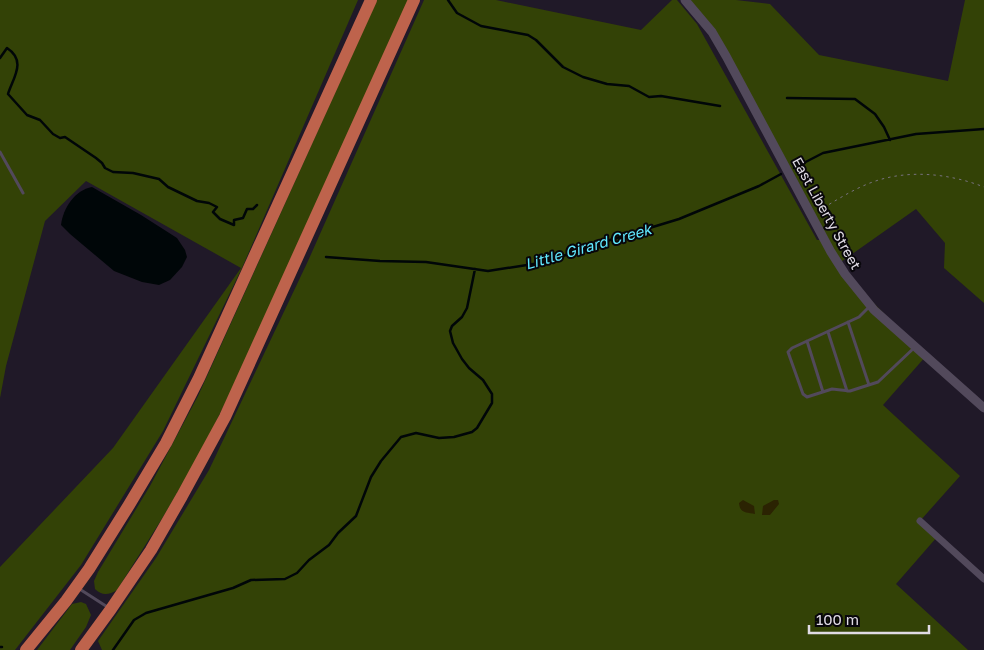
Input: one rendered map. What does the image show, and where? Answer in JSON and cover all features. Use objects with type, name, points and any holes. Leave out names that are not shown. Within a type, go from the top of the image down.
[{"type":"highway","points":[[26,650],[76,587],[129,505],[183,411],[372,0]]},
{"type":"highway","points":[[81,650],[151,550],[225,416],[414,0]]},
{"type":"street","name":"East Liberty Street","points":[[686,0],[712,32],[726,56],[831,252],[845,274],[870,306],[984,408]]},
{"type":"street","points":[[920,521],[984,579]]},
{"type":"lane","points":[[0,152],[23,193]]},
{"type":"lane","points":[[870,306],[859,317],[792,348],[788,352],[803,394],[807,397],[832,390],[847,391],[878,382],[916,347]]},
{"type":"lane","points":[[848,322],[869,385]]},
{"type":"lane","points":[[828,332],[847,391]]},
{"type":"lane","points":[[807,341],[823,392]]},
{"type":"lane","points":[[76,587],[111,609]]},
{"type":"path","points":[[811,215],[870,183],[895,176],[931,174],[971,182],[984,187]]},
{"type":"green space","points":[[0,0],[358,0],[242,268],[163,431],[81,565],[15,650],[0,650],[0,567],[113,448],[241,268],[86,181],[45,221],[6,366],[0,398]]},
{"type":"green space","points":[[377,0],[409,0],[235,383],[202,450],[117,590],[108,594],[100,593],[95,589],[94,581],[98,572],[150,486],[198,396]]},
{"type":"green space","points":[[424,0],[496,0],[641,30],[672,0],[677,0],[697,24],[817,240],[823,240],[726,56],[685,0],[736,0],[770,4],[819,55],[948,81],[965,0],[984,0],[984,303],[944,268],[945,243],[916,209],[838,264],[845,274],[926,356],[883,405],[960,476],[920,521],[937,537],[896,584],[968,650],[102,650],[98,641],[156,558],[209,470],[308,261]]},
{"type":"green space","points":[[81,602],[86,604],[91,615],[86,627],[70,650],[37,650],[72,604]]},
{"type":"sand","points":[[743,500],[754,506],[755,514],[744,512],[741,509],[739,503]]},
{"type":"sand","points":[[778,500],[779,504],[770,515],[762,515],[763,506]]},
{"type":"shaded area","points":[[92,187],[177,238],[187,257],[182,267],[170,280],[159,285],[142,282],[114,271],[61,225],[64,212],[75,196]]},
{"type":"waterway","points":[[448,0],[457,13],[481,26],[528,35],[536,40],[563,67],[583,77],[607,84],[629,86],[649,97],[661,96],[720,106]]},
{"type":"waterway","name":"Little Girard Creek","points":[[0,58],[7,48],[16,58],[17,70],[8,94],[27,115],[40,120],[53,134],[60,138],[65,137],[96,158],[105,168],[113,172],[133,173],[159,179],[168,187],[197,201],[209,203],[217,207],[213,212],[220,219],[234,225],[234,220],[243,218],[247,209],[253,209],[257,205]]},
{"type":"waterway","points":[[787,98],[855,99],[875,114],[890,140]]},
{"type":"waterway","name":"Little Girard Creek","points":[[794,168],[823,153],[916,134],[984,129]]},
{"type":"waterway","name":"Little Girard Creek","points":[[326,257],[426,262],[488,271],[546,262],[679,219],[759,186],[781,174]]},
{"type":"waterway","points":[[113,650],[134,620],[146,613],[233,588],[251,580],[285,579],[297,573],[309,560],[329,545],[338,533],[356,516],[371,477],[381,461],[401,437],[416,433],[439,438],[454,437],[472,432],[477,428],[492,403],[492,394],[483,380],[462,359],[453,343],[450,331],[467,308],[475,269]]}]
